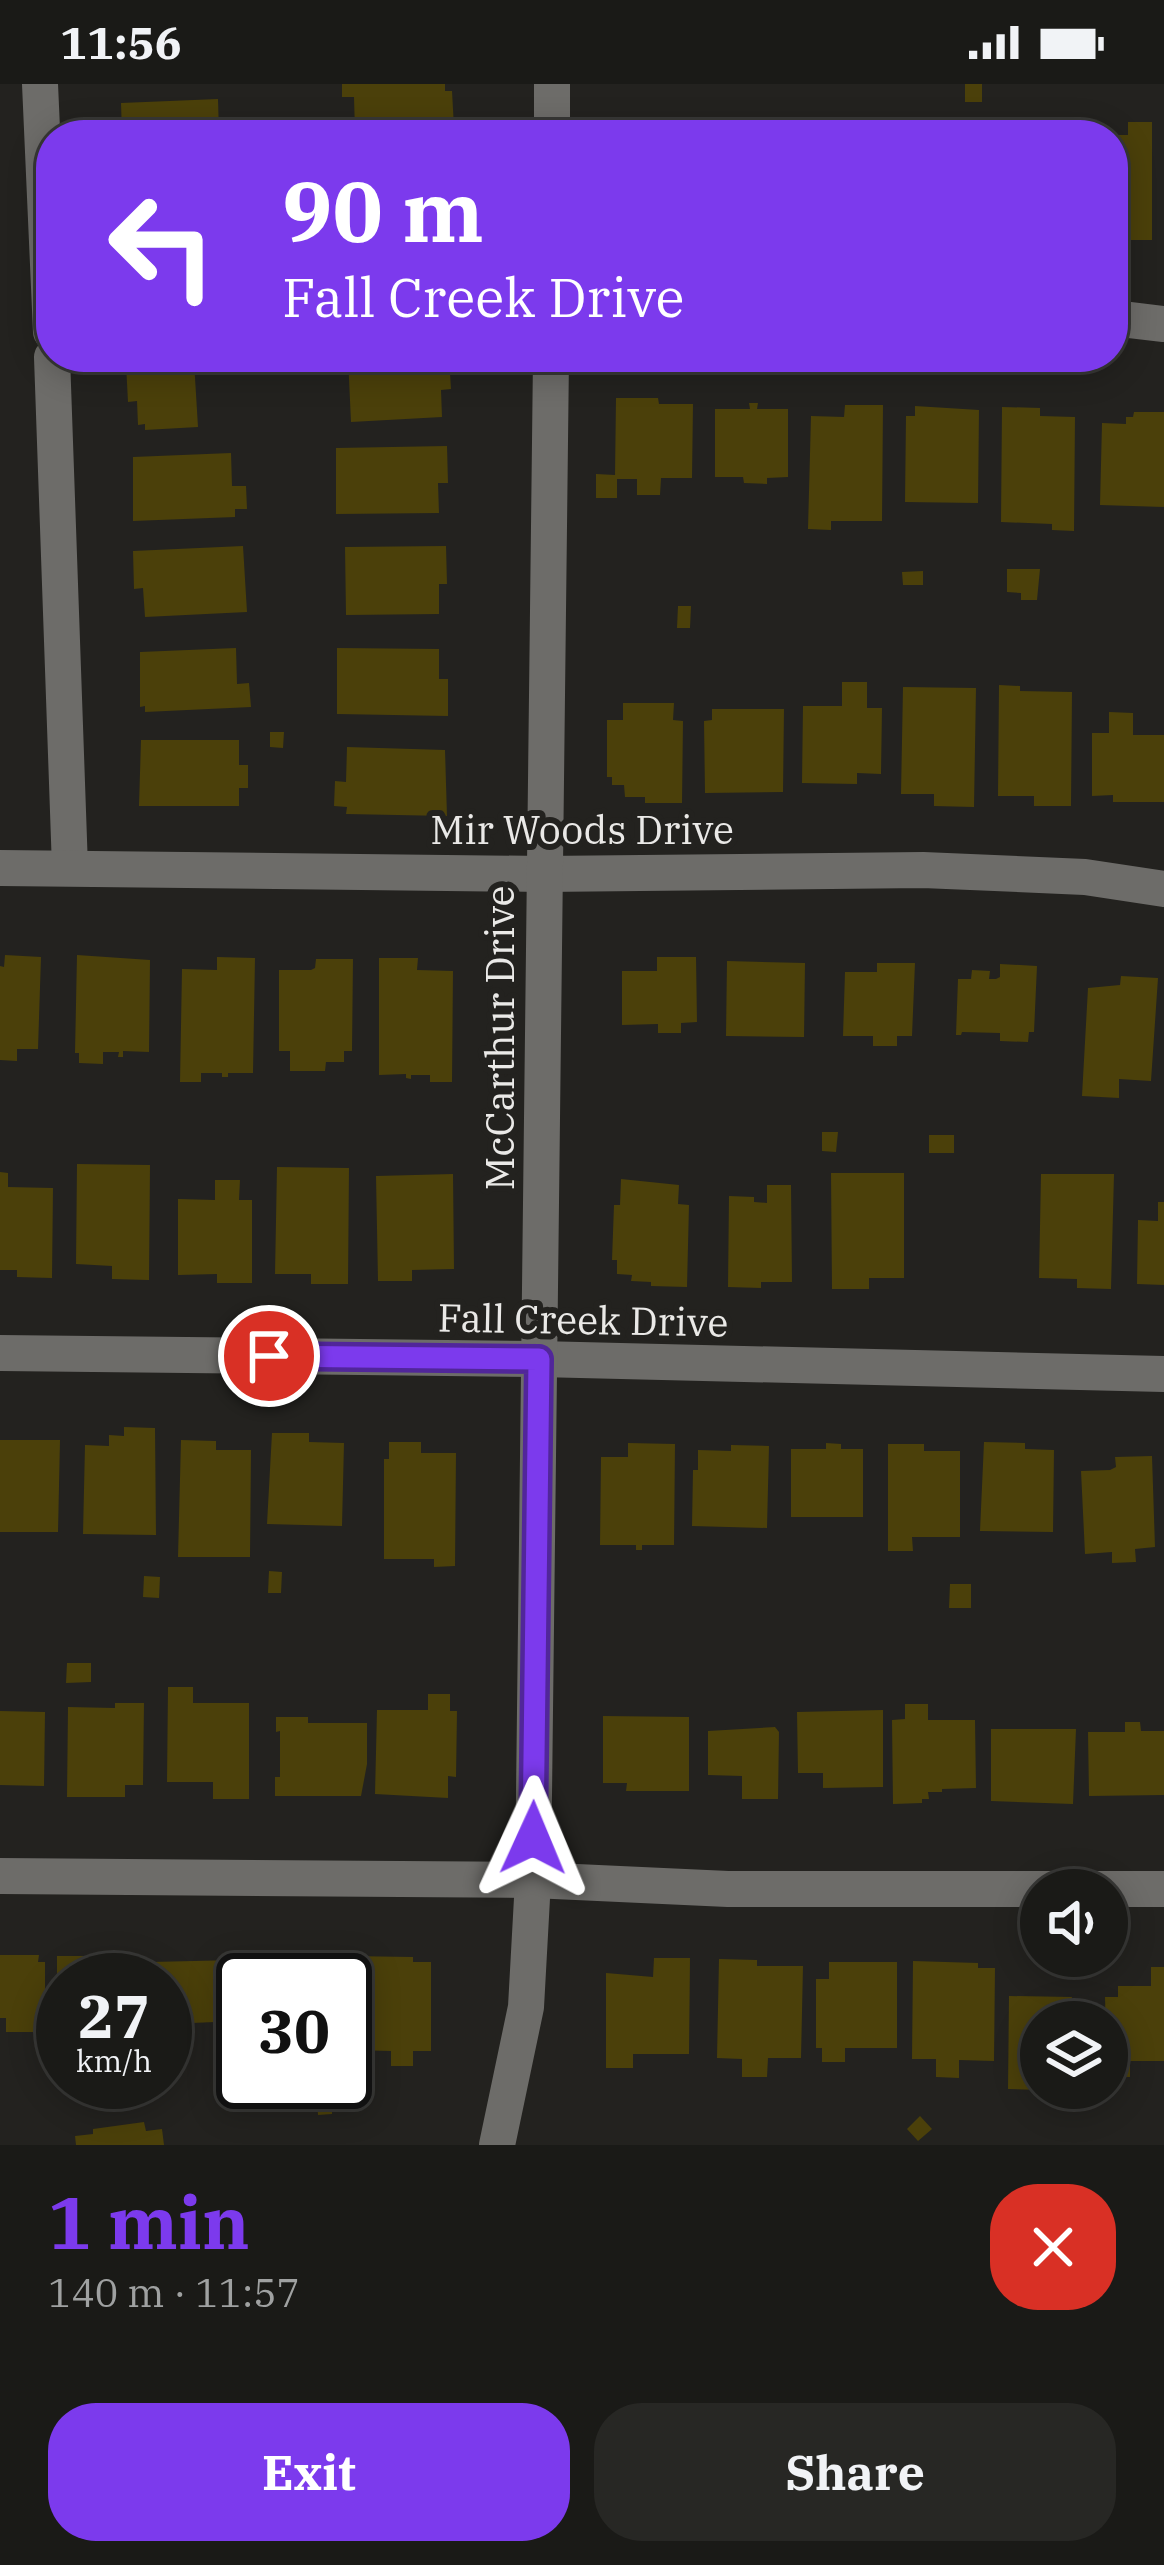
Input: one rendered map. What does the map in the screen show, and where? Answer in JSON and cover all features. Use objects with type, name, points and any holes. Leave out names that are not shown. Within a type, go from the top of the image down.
[{"type":"street","points":[[40,84],[42,120]]},
{"type":"street","points":[[552,84],[552,120]]},
{"type":"street","points":[[1128,320],[1164,324]]},
{"type":"street","points":[[53,372],[70,868]]},
{"type":"street","name":"McCarthur Drive","points":[[497,2145],[526,2007],[532,1880],[551,372]]},
{"type":"street","name":"Mir Woods Drive","points":[[0,868],[543,874],[923,870],[1085,877],[1164,890]]},
{"type":"street","name":"Fall Creek Drive","points":[[0,1353],[539,1359],[1164,1374]]},
{"type":"street","points":[[0,1876],[532,1880],[728,1889],[1164,1889]]},
{"type":"building","points":[[342,84],[445,84],[445,91],[452,91],[454,120],[355,120],[354,97],[342,97]]},
{"type":"building","points":[[965,84],[982,84],[982,102],[965,102]]},
{"type":"building","points":[[218,99],[219,120],[122,120],[121,103]]},
{"type":"building","points":[[1128,122],[1152,122],[1152,240],[1128,240]]},
{"type":"building","points":[[126,372],[195,372],[198,427],[145,430],[145,424],[138,425],[137,401],[128,402]]},
{"type":"building","points":[[349,372],[450,372],[451,389],[441,390],[442,417],[351,422]]},
{"type":"building","points":[[616,398],[693,404],[692,478],[661,478],[660,495],[637,495],[637,479],[617,479],[617,498],[596,498],[596,474],[615,475]]},
{"type":"building","points":[[749,403],[758,403],[757,409],[788,409],[788,477],[767,478],[767,484],[744,483],[743,477],[715,477],[715,409],[750,409]]},
{"type":"building","points":[[845,405],[883,405],[882,521],[831,521],[831,530],[808,529],[811,416],[844,417]]},
{"type":"building","points":[[915,406],[979,410],[978,503],[905,502],[906,416],[915,416]]},
{"type":"building","points":[[1002,407],[1040,408],[1040,416],[1075,417],[1074,531],[1052,530],[1052,524],[1001,522]]},
{"type":"building","points":[[1134,412],[1164,412],[1164,507],[1100,505],[1102,423],[1126,424],[1126,417],[1133,417]]},
{"type":"building","points":[[447,446],[448,483],[438,483],[439,513],[336,514],[336,448]]},
{"type":"building","points":[[231,453],[232,486],[246,486],[247,509],[235,509],[235,517],[133,521],[133,457]]},
{"type":"building","points":[[243,546],[247,612],[145,617],[143,588],[134,589],[133,551]]},
{"type":"building","points":[[446,546],[447,584],[439,584],[439,614],[346,615],[345,547]]},
{"type":"building","points":[[1007,569],[1040,569],[1037,600],[1021,600],[1021,593],[1007,592]]},
{"type":"building","points":[[923,571],[923,585],[903,585],[902,572]]},
{"type":"building","points":[[678,606],[691,606],[690,628],[677,628]]},
{"type":"building","points":[[236,648],[237,684],[249,683],[251,707],[145,712],[145,706],[140,707],[140,652]]},
{"type":"building","points":[[337,648],[439,649],[439,679],[448,679],[448,716],[337,714]]},
{"type":"building","points":[[842,682],[867,682],[867,708],[882,708],[881,774],[857,773],[857,784],[802,783],[803,706],[842,706]]},
{"type":"building","points":[[999,685],[1020,686],[1020,691],[1072,692],[1071,806],[1034,806],[1034,796],[998,796]]},
{"type":"building","points":[[903,687],[976,688],[974,807],[934,806],[934,794],[901,794]]},
{"type":"building","points":[[623,703],[674,703],[673,720],[683,721],[682,803],[645,803],[645,797],[625,797],[624,785],[612,785],[612,777],[607,777],[607,720],[623,720]]},
{"type":"building","points":[[712,709],[784,709],[783,792],[705,793],[704,721],[712,720]]},
{"type":"building","points":[[1109,712],[1133,713],[1133,735],[1164,735],[1164,802],[1113,802],[1113,795],[1092,796],[1092,733],[1109,733]]},
{"type":"building","points":[[270,732],[284,732],[283,748],[270,747]]},
{"type":"building","points":[[141,740],[239,740],[239,765],[248,765],[248,788],[239,788],[239,806],[139,806]]},
{"type":"building","points":[[347,747],[445,750],[447,816],[346,814],[347,807],[334,806],[335,781],[346,782]]},
{"type":"building","points":[[5,955],[41,957],[38,1049],[17,1049],[17,1061],[0,1060],[0,966],[4,967]]},
{"type":"building","points":[[77,955],[150,960],[149,1052],[123,1051],[123,1057],[118,1057],[119,1052],[103,1052],[103,1064],[79,1063],[79,1053],[75,1053]]},
{"type":"building","points":[[217,957],[255,958],[253,1073],[222,1077],[222,1073],[201,1073],[201,1082],[180,1082],[182,969],[217,970]]},
{"type":"building","points":[[657,957],[696,957],[697,1022],[681,1023],[681,1033],[658,1033],[658,1024],[622,1025],[622,971],[657,971]]},
{"type":"building","points":[[379,958],[418,958],[417,970],[453,971],[452,1082],[430,1082],[430,1075],[411,1075],[411,1079],[406,1074],[379,1075]]},
{"type":"building","points":[[316,959],[353,959],[352,1051],[344,1051],[344,1062],[326,1062],[325,1071],[290,1071],[290,1051],[279,1051],[279,970],[311,970]]},
{"type":"building","points":[[727,961],[805,963],[804,1037],[726,1036]]},
{"type":"building","points":[[877,963],[915,963],[912,1036],[897,1036],[897,1046],[873,1046],[873,1036],[843,1036],[845,972],[877,972]]},
{"type":"building","points":[[1000,964],[1037,966],[1034,1032],[1029,1032],[1028,1042],[1000,1041],[1000,1033],[956,1035],[958,979],[971,979],[972,970],[990,971],[989,979],[996,979]]},
{"type":"building","points":[[1121,976],[1158,978],[1151,1081],[1119,1079],[1119,1098],[1082,1096],[1088,988],[1120,985]]},
{"type":"building","points":[[822,1132],[838,1132],[836,1152],[822,1151]]},
{"type":"building","points":[[929,1135],[954,1135],[954,1153],[929,1153]]},
{"type":"building","points":[[77,1164],[150,1165],[149,1280],[112,1279],[112,1266],[76,1264]]},
{"type":"building","points":[[277,1167],[349,1168],[348,1284],[311,1284],[311,1274],[275,1274]]},
{"type":"building","points":[[0,1172],[8,1173],[8,1187],[53,1188],[52,1278],[17,1277],[17,1270],[0,1270]]},
{"type":"building","points":[[831,1173],[904,1173],[904,1278],[869,1278],[869,1289],[832,1289]]},
{"type":"building","points":[[453,1174],[454,1269],[412,1270],[412,1281],[378,1281],[376,1176]]},
{"type":"building","points":[[1041,1174],[1114,1174],[1111,1289],[1077,1288],[1077,1279],[1039,1278]]},
{"type":"building","points":[[621,1179],[679,1185],[678,1204],[689,1205],[687,1287],[651,1286],[651,1282],[631,1281],[632,1275],[617,1274],[617,1260],[612,1260],[614,1205],[620,1205]]},
{"type":"building","points":[[215,1180],[240,1180],[239,1200],[252,1200],[252,1283],[217,1283],[217,1274],[178,1275],[178,1199],[215,1200]]},
{"type":"building","points":[[767,1185],[791,1185],[792,1282],[728,1287],[729,1196],[767,1203]]},
{"type":"building","points":[[1158,1202],[1164,1202],[1164,1285],[1137,1284],[1138,1220],[1158,1221]]},
{"type":"building","points":[[124,1427],[155,1428],[156,1535],[83,1534],[85,1445],[109,1446],[109,1435],[124,1436]]},
{"type":"building","points":[[272,1433],[309,1433],[309,1442],[344,1443],[342,1526],[267,1524]]},
{"type":"building","points":[[0,1440],[60,1440],[58,1532],[0,1532]]},
{"type":"building","points":[[181,1440],[216,1441],[216,1450],[251,1450],[250,1557],[178,1557]]},
{"type":"building","points":[[389,1442],[421,1442],[421,1453],[456,1453],[455,1566],[434,1567],[434,1559],[384,1559],[384,1459],[389,1459]]},
{"type":"building","points":[[984,1442],[1025,1443],[1025,1449],[1054,1450],[1053,1532],[980,1531]]},
{"type":"building","points":[[628,1443],[675,1444],[674,1545],[642,1545],[642,1550],[636,1550],[636,1545],[600,1545],[601,1457],[628,1457]]},
{"type":"building","points":[[826,1443],[863,1449],[863,1517],[791,1517],[791,1449],[826,1449]]},
{"type":"building","points":[[888,1444],[960,1451],[960,1537],[912,1537],[913,1551],[888,1551]]},
{"type":"building","points":[[731,1445],[769,1446],[767,1528],[692,1526],[698,1450],[731,1451]]},
{"type":"building","points":[[1152,1456],[1155,1547],[1135,1549],[1136,1562],[1112,1563],[1112,1552],[1085,1554],[1081,1471],[1110,1470],[1116,1467],[1115,1457]]},
{"type":"building","points":[[269,1571],[282,1572],[281,1593],[268,1593]]},
{"type":"building","points":[[144,1576],[160,1577],[159,1598],[143,1597]]},
{"type":"building","points":[[950,1584],[971,1584],[971,1608],[949,1608]]},
{"type":"building","points":[[67,1663],[91,1663],[91,1682],[66,1683]]},
{"type":"building","points":[[168,1687],[193,1687],[193,1703],[249,1703],[249,1799],[213,1799],[213,1782],[167,1782]]},
{"type":"building","points":[[428,1694],[450,1694],[450,1711],[457,1711],[456,1777],[448,1776],[448,1798],[375,1794],[377,1710],[428,1710]]},
{"type":"building","points":[[115,1703],[144,1703],[143,1785],[125,1785],[125,1797],[67,1797],[68,1707],[115,1708]]},
{"type":"building","points":[[905,1704],[928,1704],[928,1720],[975,1720],[976,1788],[942,1789],[928,1792],[929,1799],[922,1803],[893,1804],[892,1720],[905,1719]]},
{"type":"building","points":[[883,1710],[883,1787],[823,1788],[823,1773],[798,1773],[797,1712]]},
{"type":"building","points":[[0,1711],[45,1712],[44,1786],[0,1785]]},
{"type":"building","points":[[603,1716],[689,1717],[689,1791],[626,1791],[627,1783],[603,1783]]},
{"type":"building","points":[[276,1717],[308,1717],[308,1723],[367,1723],[361,1796],[275,1796],[275,1777],[280,1777]]},
{"type":"building","points":[[1125,1722],[1140,1722],[1141,1731],[1164,1731],[1164,1795],[1089,1796],[1088,1732],[1125,1732]]},
{"type":"building","points":[[775,1727],[779,1732],[778,1799],[742,1799],[742,1776],[708,1775],[708,1731]]},
{"type":"building","points":[[991,1729],[1076,1729],[1073,1804],[991,1801]]},
{"type":"building","points":[[0,1955],[36,1955],[36,2032],[6,2032],[6,2018],[0,2018]]},
{"type":"building","points":[[372,1956],[431,1962],[431,2051],[413,2051],[413,2066],[391,2066],[391,2051],[372,2051]]},
{"type":"building","points":[[654,1958],[690,1958],[689,2054],[633,2054],[633,2068],[606,2068],[606,1973],[653,1977]]},
{"type":"building","points":[[719,1959],[757,1960],[757,1966],[803,1966],[801,2058],[768,2058],[767,2077],[742,2077],[742,2059],[717,2058]]},
{"type":"building","points":[[216,1960],[216,2022],[192,2023],[192,1961]]},
{"type":"building","points":[[913,1961],[995,1968],[994,2061],[959,2060],[959,2078],[936,2077],[936,2059],[912,2059]]},
{"type":"building","points":[[829,1962],[897,1962],[897,2048],[845,2048],[845,2062],[822,2062],[822,2048],[816,2048],[816,1979],[829,1979]]},
{"type":"building","points":[[1151,1967],[1164,1967],[1164,2061],[1130,2061],[1128,2077],[1128,2001],[1105,2001],[1105,1997],[1118,1997],[1118,1986],[1151,1986]]},
{"type":"building","points":[[1009,1996],[1072,1997],[1071,2001],[1020,2001],[1020,2089],[1008,2089]]},
{"type":"building","points":[[920,2116],[932,2129],[918,2141],[907,2129]]},
{"type":"building","points":[[144,2122],[146,2131],[162,2129],[164,2145],[76,2145],[75,2136],[93,2134],[93,2129]]},
{"type":"route","points":[[269,1356],[539,1359],[533,1838]]}]
